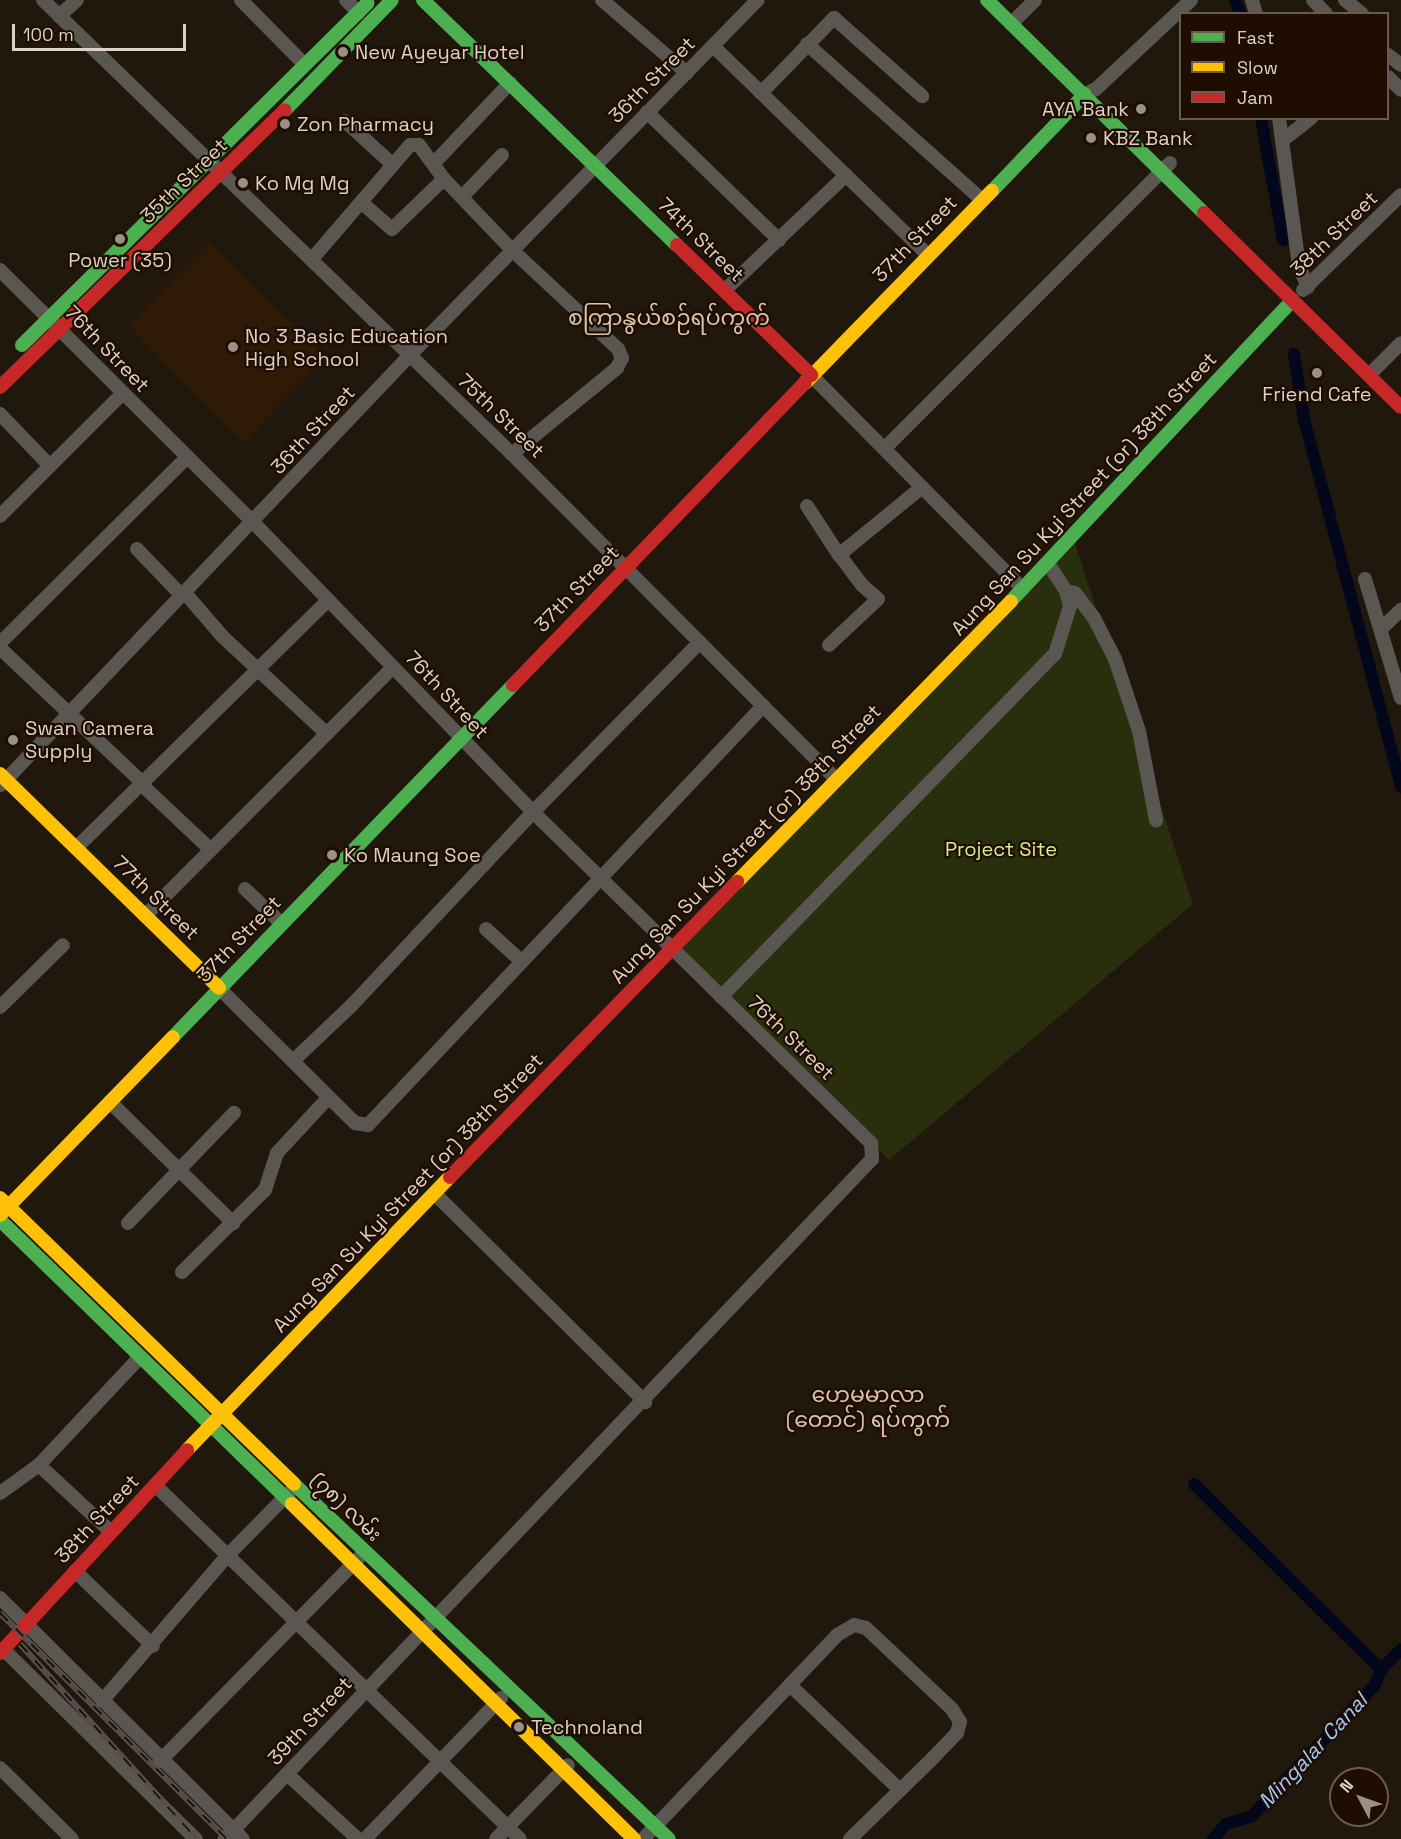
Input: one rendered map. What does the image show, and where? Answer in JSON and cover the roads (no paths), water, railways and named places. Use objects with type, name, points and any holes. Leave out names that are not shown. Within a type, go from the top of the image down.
[{"type":"main road","name":"35th Street","points":[[0,367],[371,0]]},
{"type":"main road","name":"35th Street","points":[[0,387],[294,101],[392,0]]},
{"type":"main road","name":"74th Street","points":[[423,0],[811,375]]},
{"type":"main road","points":[[987,0],[1015,19],[1166,168],[1302,292],[1401,387]]},
{"type":"main road","points":[[1005,0],[1015,19]]},
{"type":"main road","points":[[282,88],[294,101]]},
{"type":"main road","name":"37th Street","points":[[3,1207],[110,1102],[927,254],[1091,92]]},
{"type":"main road","points":[[1302,292],[1369,375],[1401,407]]},
{"type":"main road","name":"Aung San Su Kyi Street (or) 38th Street","points":[[223,1411],[1023,589],[1302,292]]},
{"type":"main road","name":"77th Street","points":[[2,780],[76,848],[219,988]]},
{"type":"main road","name":"(၇၈) လမ်း","points":[[3,1207],[223,1411],[364,1552],[669,1839]]},
{"type":"main road","name":"(၇၈) လမ်း","points":[[0,1220],[139,1359],[425,1631],[633,1839]]},
{"type":"main road","name":"38th Street","points":[[3,1647],[223,1411]]},
{"type":"street","name":"75th Street","points":[[43,0],[512,454],[836,779]]},
{"type":"street","points":[[59,16],[77,0]]},
{"type":"street","points":[[241,0],[305,65]]},
{"type":"street","points":[[346,0],[359,13]]},
{"type":"street","points":[[602,0],[687,73]]},
{"type":"street","name":"36th Street","points":[[2,780],[68,715],[410,355],[758,0]]},
{"type":"street","points":[[1015,19],[1035,0]]},
{"type":"street","name":"37th Street","points":[[1091,92],[1191,0]]},
{"type":"street","points":[[1313,0],[1324,12]]},
{"type":"street","points":[[1348,1],[1360,12]]},
{"type":"street","points":[[761,93],[831,18],[837,19],[922,96]]},
{"type":"street","points":[[807,44],[981,199]]},
{"type":"street","points":[[713,46],[927,254]]},
{"type":"street","points":[[1389,56],[1401,65]]},
{"type":"street","points":[[1389,78],[1401,90]]},
{"type":"street","points":[[435,162],[510,83]]},
{"type":"street","points":[[647,112],[778,240]]},
{"type":"street","points":[[1279,120],[1302,292]]},
{"type":"street","points":[[1283,140],[1308,120]]},
{"type":"street","points":[[345,121],[393,165]]},
{"type":"street","points":[[312,259],[414,142],[435,162],[444,179],[512,250],[618,349],[622,358],[617,368],[512,454]]},
{"type":"street","points":[[462,197],[502,155]]},
{"type":"street","points":[[885,448],[1166,168]]},
{"type":"street","points":[[724,290],[846,175]]},
{"type":"street","points":[[360,202],[392,229],[444,179]]},
{"type":"street","name":"38th Street","points":[[1302,292],[1401,195]]},
{"type":"street","name":"76th Street","points":[[0,270],[50,317],[122,394],[253,522],[533,812],[674,946],[722,997],[871,1143]]},
{"type":"street","points":[[1369,375],[1401,343]]},
{"type":"street","name":"74th Street","points":[[811,375],[1023,589]]},
{"type":"street","points":[[0,516],[122,394]]},
{"type":"street","points":[[0,414],[50,466]]},
{"type":"street","points":[[0,643],[187,457]]},
{"type":"street","points":[[839,555],[922,487]]},
{"type":"street","points":[[807,506],[839,555],[862,585],[878,599],[829,645]]},
{"type":"street","points":[[137,549],[223,637],[259,668],[327,734]]},
{"type":"street","points":[[722,997],[1055,654],[1070,606],[1066,591],[1048,563]]},
{"type":"street","points":[[1365,579],[1401,698]]},
{"type":"street","points":[[1066,591],[1075,593],[1094,618],[1115,659],[1139,731],[1156,820]]},
{"type":"street","points":[[76,848],[328,600]]},
{"type":"street","points":[[1381,629],[1401,610]]},
{"type":"street","points":[[294,1060],[351,1006],[533,812],[700,642]]},
{"type":"street","points":[[0,648],[211,850]]},
{"type":"street","points":[[145,916],[393,667]]},
{"type":"street","points":[[486,929],[521,961],[763,706]]},
{"type":"street","points":[[245,889],[281,923]]},
{"type":"street","points":[[3,999],[63,945]]},
{"type":"street","name":"77th Street","points":[[219,988],[361,1126],[368,1125],[521,961]]},
{"type":"street","points":[[182,1272],[265,1190],[284,1144],[329,1097]]},
{"type":"street","points":[[110,1102],[233,1223]]},
{"type":"street","points":[[128,1223],[234,1113]]},
{"type":"street","name":"39th Street","points":[[234,1836],[287,1774],[645,1402],[872,1159],[871,1143]]},
{"type":"street","points":[[435,1194],[645,1402]]},
{"type":"street","points":[[0,1493],[39,1465],[139,1359]]},
{"type":"street","points":[[39,1465],[111,1532]]},
{"type":"street","points":[[155,1485],[229,1554],[365,1692],[520,1839]]},
{"type":"street","points":[[102,1701],[153,1646],[229,1554],[296,1485]]},
{"type":"street","points":[[160,1761],[364,1552]]},
{"type":"street","points":[[75,1571],[153,1646]]},
{"type":"street","points":[[0,1598],[234,1836]]},
{"type":"street","points":[[643,1839],[837,1635],[854,1625],[866,1628],[952,1709],[960,1722],[957,1733],[850,1839]]},
{"type":"street","points":[[3,1647],[196,1839]]},
{"type":"street","points":[[790,1685],[900,1790]]},
{"type":"street","points":[[365,1839],[511,1689]]},
{"type":"street","points":[[496,1839],[579,1753]]},
{"type":"street","points":[[0,1768],[72,1839]]},
{"type":"street","points":[[287,1774],[358,1839]]},
{"type":"waterway","points":[[1235,0],[1239,12]]},
{"type":"waterway","points":[[1261,120],[1283,240]]},
{"type":"waterway","points":[[1294,354],[1304,419],[1401,787]]},
{"type":"waterway","points":[[1194,1484],[1381,1670]]},
{"type":"waterway","name":"Mingalar Canal","points":[[1213,1839],[1226,1824],[1251,1817],[1374,1686],[1381,1670],[1401,1649]]},
{"type":"railway","points":[[0,1613],[227,1839]]},
{"type":"railway","points":[[20,1644],[197,1839]]},
{"type":"place","name":"New Ayeyar Hotel","points":[[343,52]]},
{"type":"place","name":"AYA Bank","points":[[1141,109]]},
{"type":"place","name":"Zon Pharmacy","points":[[285,124]]},
{"type":"place","name":"KBZ Bank","points":[[1091,138]]},
{"type":"place","name":"Ko Mg Mg","points":[[243,183]]},
{"type":"place","name":"Power (35)","points":[[120,239]]},
{"type":"place","name":"No 3 Basic Education High School","points":[[233,347]]},
{"type":"place","name":"Friend Cafe","points":[[1317,373]]},
{"type":"place","name":"Swan Camera Supply","points":[[13,740]]},
{"type":"place","name":"Ko Maung Soe","points":[[332,855]]},
{"type":"place","name":"Technoland","points":[[519,1727]]},
{"type":"district","name":"စကြာနွယ်စဉ်ရပ်ကွက်","points":[[669,318]]},
{"type":"district","name":"ဟေမမာလာ (တောင်) ရပ်ကွက်","points":[[868,1406]]},
{"type":"park label","name":"Project Site","points":[[1001,849]]}]
